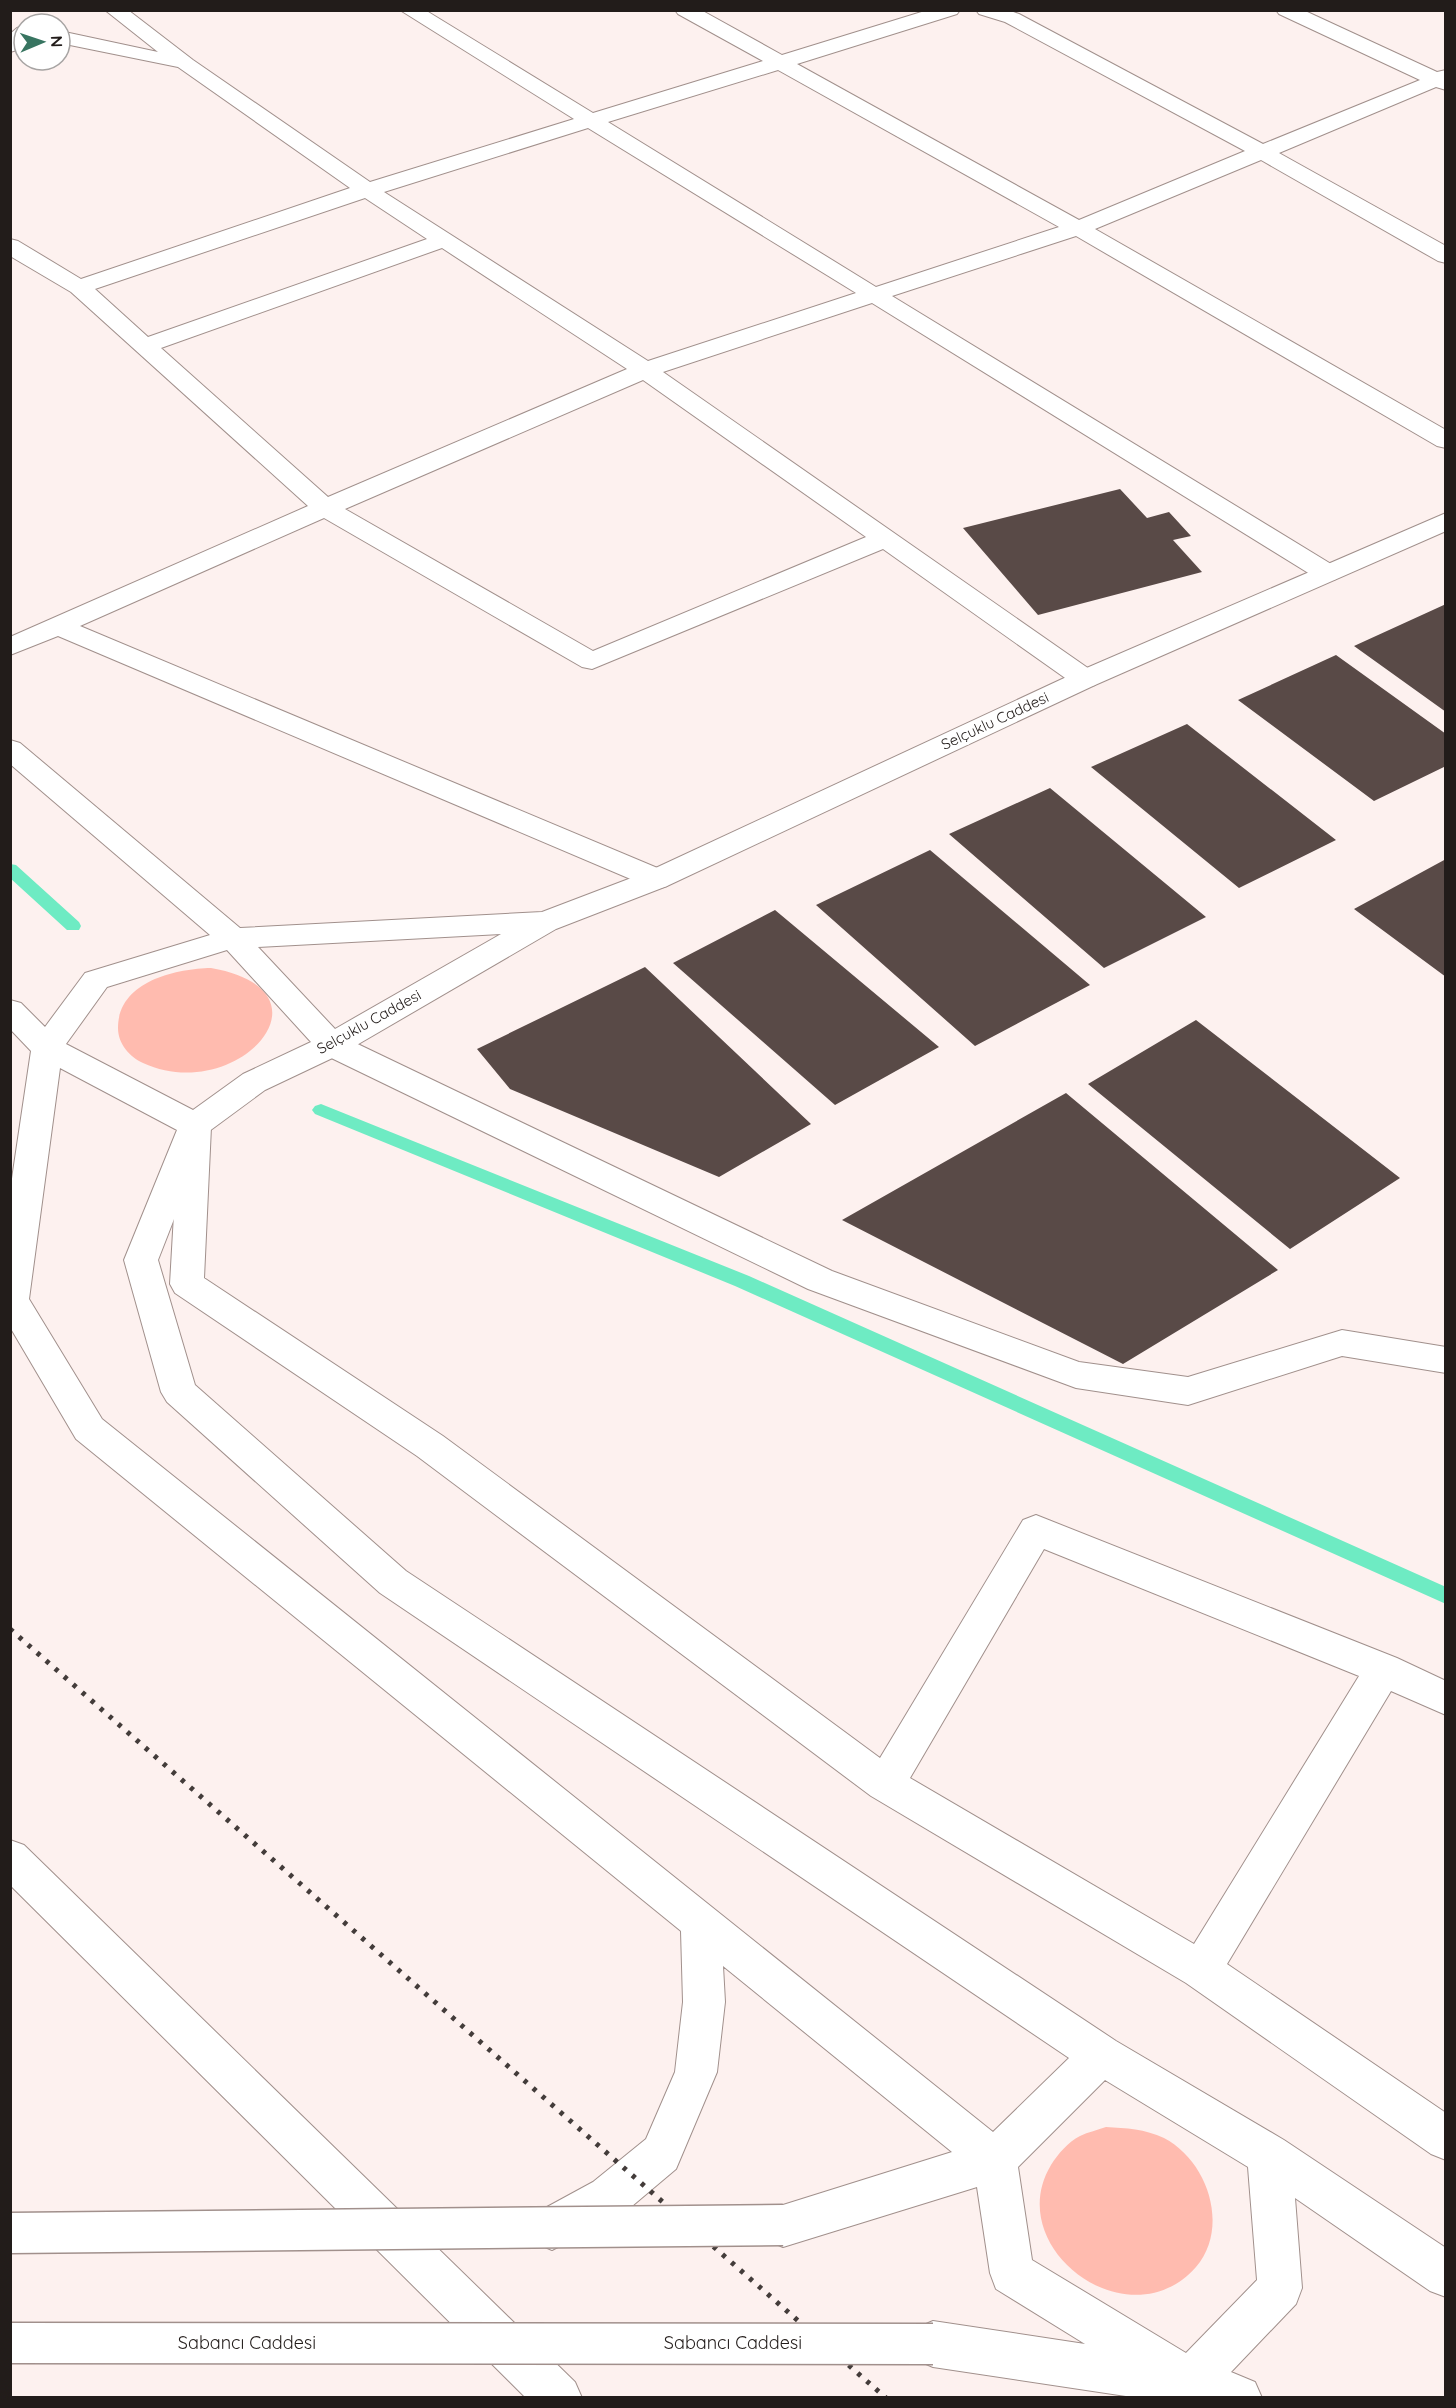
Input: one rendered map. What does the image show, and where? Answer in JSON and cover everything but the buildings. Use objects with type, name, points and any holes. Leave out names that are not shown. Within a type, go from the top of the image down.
[{"type":"street","points":[[115,10],[186,64],[367,190],[645,370],[1085,680]]},
{"type":"street","points":[[410,10],[1327,573]]},
{"type":"street","points":[[685,10],[1078,228],[1446,441]]},
{"type":"street","points":[[79,287],[367,190],[950,10]]},
{"type":"street","points":[[986,10],[1012,18],[1262,152],[1446,256]]},
{"type":"street","points":[[1286,10],[1443,80]]},
{"type":"street","points":[[72,40],[186,64]]},
{"type":"street","points":[[10,647],[645,370],[1078,228],[1443,80]]},
{"type":"street","points":[[144,346],[444,240]]},
{"type":"street","points":[[10,246],[79,287],[325,508],[592,662],[886,538]]},
{"type":"street","name":"Selçuklu Caddesi","points":[[195,1125],[254,1082],[332,1045],[545,922],[657,879],[1085,680],[1446,521]]},
{"type":"street","points":[[57,626],[657,879]]},
{"type":"street","points":[[10,749],[233,938],[332,1045],[820,1280],[1076,1376],[1188,1391],[1342,1343],[1446,1360]]},
{"type":"street","name":"Selçuklu Caddesi","points":[[47,1048],[96,980],[233,938],[545,922]]},
{"type":"street","points":[[10,1010],[47,1048],[195,1125]]},
{"type":"street","points":[[47,1048],[12,1300],[89,1429],[995,2160],[1012,2273],[1190,2382],[1239,2397]]},
{"type":"street","points":[[195,1125],[186,1284],[430,1446],[885,1784],[1201,1970],[1446,2139]]},
{"type":"street","points":[[195,1125],[141,1260],[179,1392],[393,1582],[1101,2055],[1269,2155],[1446,2275]]},
{"type":"street","points":[[885,1784],[1036,1530],[1384,1668],[1446,1699]]},
{"type":"street","points":[[1201,1970],[1384,1668]]},
{"type":"street","points":[[10,1858],[560,2397]]},
{"type":"street","points":[[552,2228],[609,2197],[661,2154],[696,2072],[704,2002],[701,1923]]},
{"type":"street","points":[[10,2233],[783,2225],[995,2160],[1101,2055]]},
{"type":"street","points":[[1190,2382],[1280,2288],[1269,2155]]},
{"type":"street","name":"Sabancı Caddesi","points":[[10,2343],[933,2344],[1190,2382]]},
{"type":"shaded area","points":[[211,968],[250,980],[269,999],[272,1020],[261,1040],[240,1058],[211,1070],[178,1072],[143,1063],[129,1054],[122,1045],[118,1028],[120,1012],[127,999],[138,989],[165,975]]},
{"type":"shaded area","points":[[1106,2127],[1143,2131],[1164,2138],[1192,2162],[1209,2196],[1212,2233],[1206,2251],[1196,2267],[1168,2288],[1138,2295],[1107,2290],[1080,2276],[1057,2254],[1043,2227],[1040,2196],[1051,2165],[1076,2139],[1086,2133]]},
{"type":"waterway","points":[[10,869],[73,926]]},
{"type":"waterway","points":[[321,1110],[742,1281],[1446,1596]]},
{"type":"railway","points":[[10,1629],[886,2398]]}]
